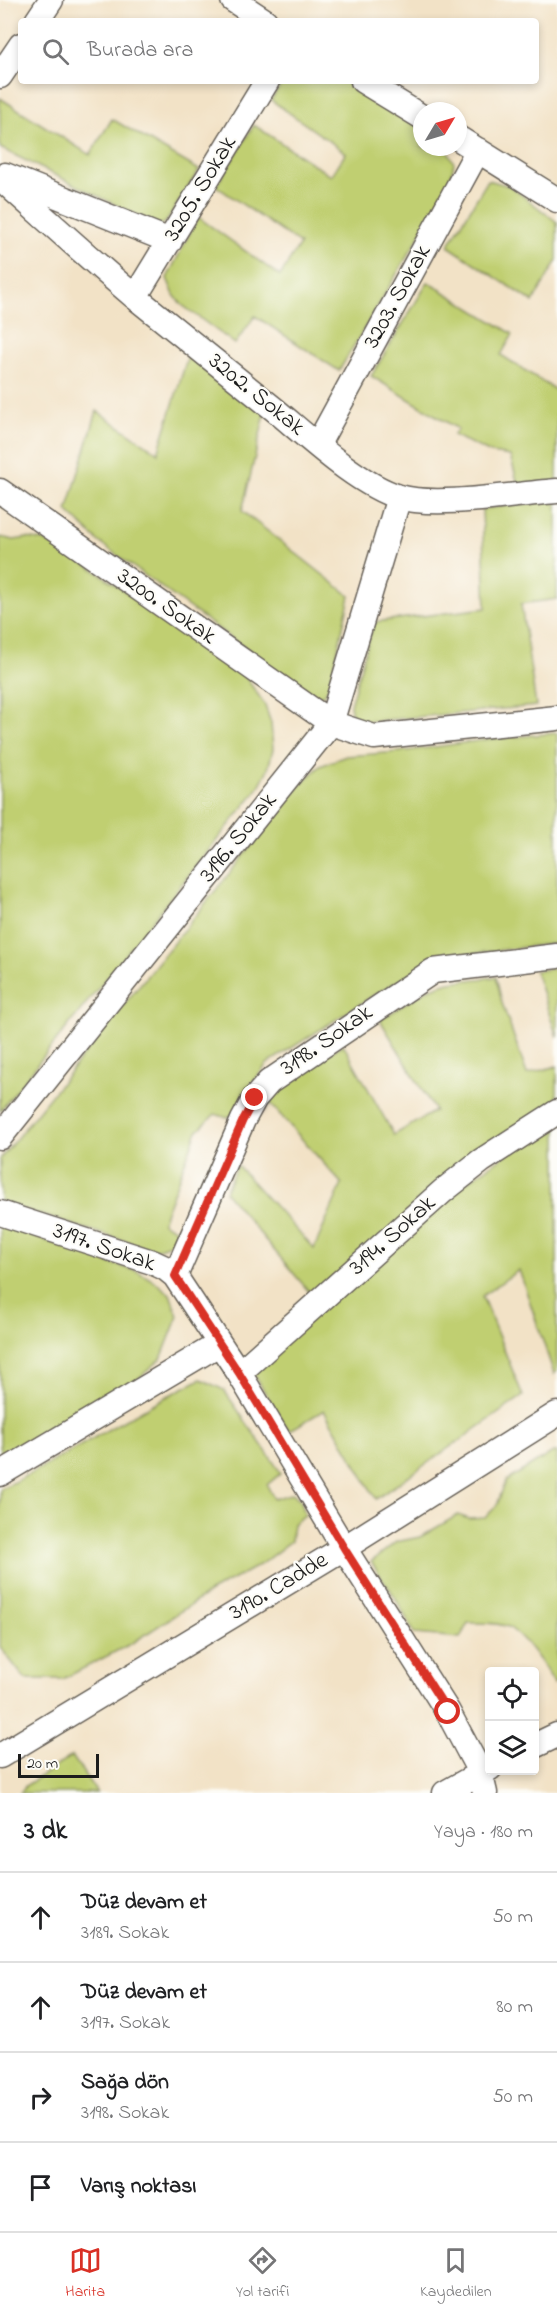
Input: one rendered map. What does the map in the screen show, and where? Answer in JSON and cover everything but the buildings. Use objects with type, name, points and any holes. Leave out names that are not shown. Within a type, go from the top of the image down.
[{"type":"street","points":[[39,18],[51,0]]},
{"type":"street","points":[[233,0],[260,18]]},
{"type":"street","points":[[0,76],[18,49]]},
{"type":"street","name":"3205. Sokak","points":[[135,297],[265,84]]},
{"type":"street","points":[[368,84],[413,112]]},
{"type":"street","points":[[468,144],[557,200]]},
{"type":"street","name":"3203. Sokak","points":[[318,444],[468,144]]},
{"type":"street","points":[[0,173],[170,241]]},
{"type":"street","name":"3202. Sokak","points":[[0,178],[135,297],[357,475],[399,497],[421,501],[557,491]]},
{"type":"street","name":"3200. Sokak","points":[[0,491],[331,723],[374,737],[557,718]]},
{"type":"street","name":"3196. Sokak","points":[[0,1137],[331,723],[399,497]]},
{"type":"street","name":"3198. Sokak","points":[[175,1276],[243,1120],[255,1098],[270,1082],[287,1068],[433,971],[557,956]]},
{"type":"street","name":"3194. Sokak","points":[[239,1373],[443,1191],[481,1161],[557,1112]]},
{"type":"street","name":"3197. Sokak","points":[[0,1213],[152,1262],[175,1276],[239,1373],[344,1548],[448,1712],[485,1778]]},
{"type":"street","points":[[0,1474],[219,1344]]},
{"type":"street","name":"3190. Cadde","points":[[0,1756],[344,1548],[557,1414]]},
{"type":"street","points":[[539,1744],[557,1735]]},
{"type":"street","points":[[445,1793],[485,1778]]},
{"type":"green space","points":[[281,84],[351,84],[413,122],[413,156],[450,156],[454,163],[448,188],[339,371],[255,316],[235,344],[182,305],[174,295],[167,278],[198,217],[280,276],[300,244],[216,186],[254,125],[331,176],[346,153],[271,100]]},
{"type":"green space","points":[[0,98],[90,155],[112,119],[199,170],[166,222],[159,226],[0,148]]},
{"type":"green space","points":[[488,180],[510,186],[557,222],[557,260],[533,302],[448,246]]},
{"type":"green space","points":[[428,282],[513,334],[501,355],[557,391],[557,482],[518,484],[510,456],[491,453],[453,435],[458,429],[371,376]]},
{"type":"green space","points":[[189,352],[218,382],[230,390],[240,392],[265,414],[242,511],[350,596],[330,684],[324,695],[312,697],[99,542],[67,511],[97,411],[158,453]]},
{"type":"green space","points":[[557,500],[557,599],[521,604],[536,706],[374,721],[358,721],[352,716],[350,705],[374,622],[486,608],[482,509]]},
{"type":"green space","points":[[0,537],[45,541],[90,567],[242,672],[264,703],[271,723],[273,749],[268,769],[257,790],[0,1111]]},
{"type":"green space","points":[[557,733],[557,943],[434,961],[382,990],[268,1063],[244,1094],[237,1113],[227,1118],[215,1114],[197,1131],[162,1222],[180,1232],[170,1244],[154,1250],[0,1202],[0,1159],[301,784],[320,766],[346,756]]},
{"type":"green space","points":[[557,968],[557,1037],[535,971]]},
{"type":"green space","points":[[496,977],[502,1003],[527,1074],[557,1066],[557,1104],[311,1294],[225,1192],[237,1165],[314,1249],[342,1184],[267,1100],[276,1088],[343,1044],[394,1135],[435,1111],[380,1020],[428,989],[449,982]]},
{"type":"green space","points":[[557,1119],[557,1371],[554,1374],[519,1270],[482,1296],[523,1396],[376,1499],[324,1410],[289,1431],[251,1370],[458,1188]]},
{"type":"green space","points":[[0,1224],[102,1261],[137,1271],[170,1294],[178,1316],[161,1359],[131,1385],[0,1465]]},
{"type":"green space","points":[[201,1379],[224,1390],[281,1473],[267,1485],[274,1499],[293,1493],[301,1501],[305,1515],[293,1524],[291,1541],[261,1564],[210,1592],[134,1642],[63,1679],[25,1679],[0,1647],[0,1489]]},
{"type":"green space","points":[[553,1452],[557,1452],[557,1679],[554,1683],[529,1646],[506,1626],[468,1623],[460,1638],[415,1634],[393,1594],[371,1562],[396,1542],[420,1537],[458,1515],[469,1519],[485,1518],[497,1505],[506,1481]]},
{"type":"green space","points":[[72,1756],[97,1793],[20,1793],[25,1786]]},
{"type":"route","points":[[255,1098],[243,1120],[175,1276],[239,1373],[344,1548],[448,1712]]}]
